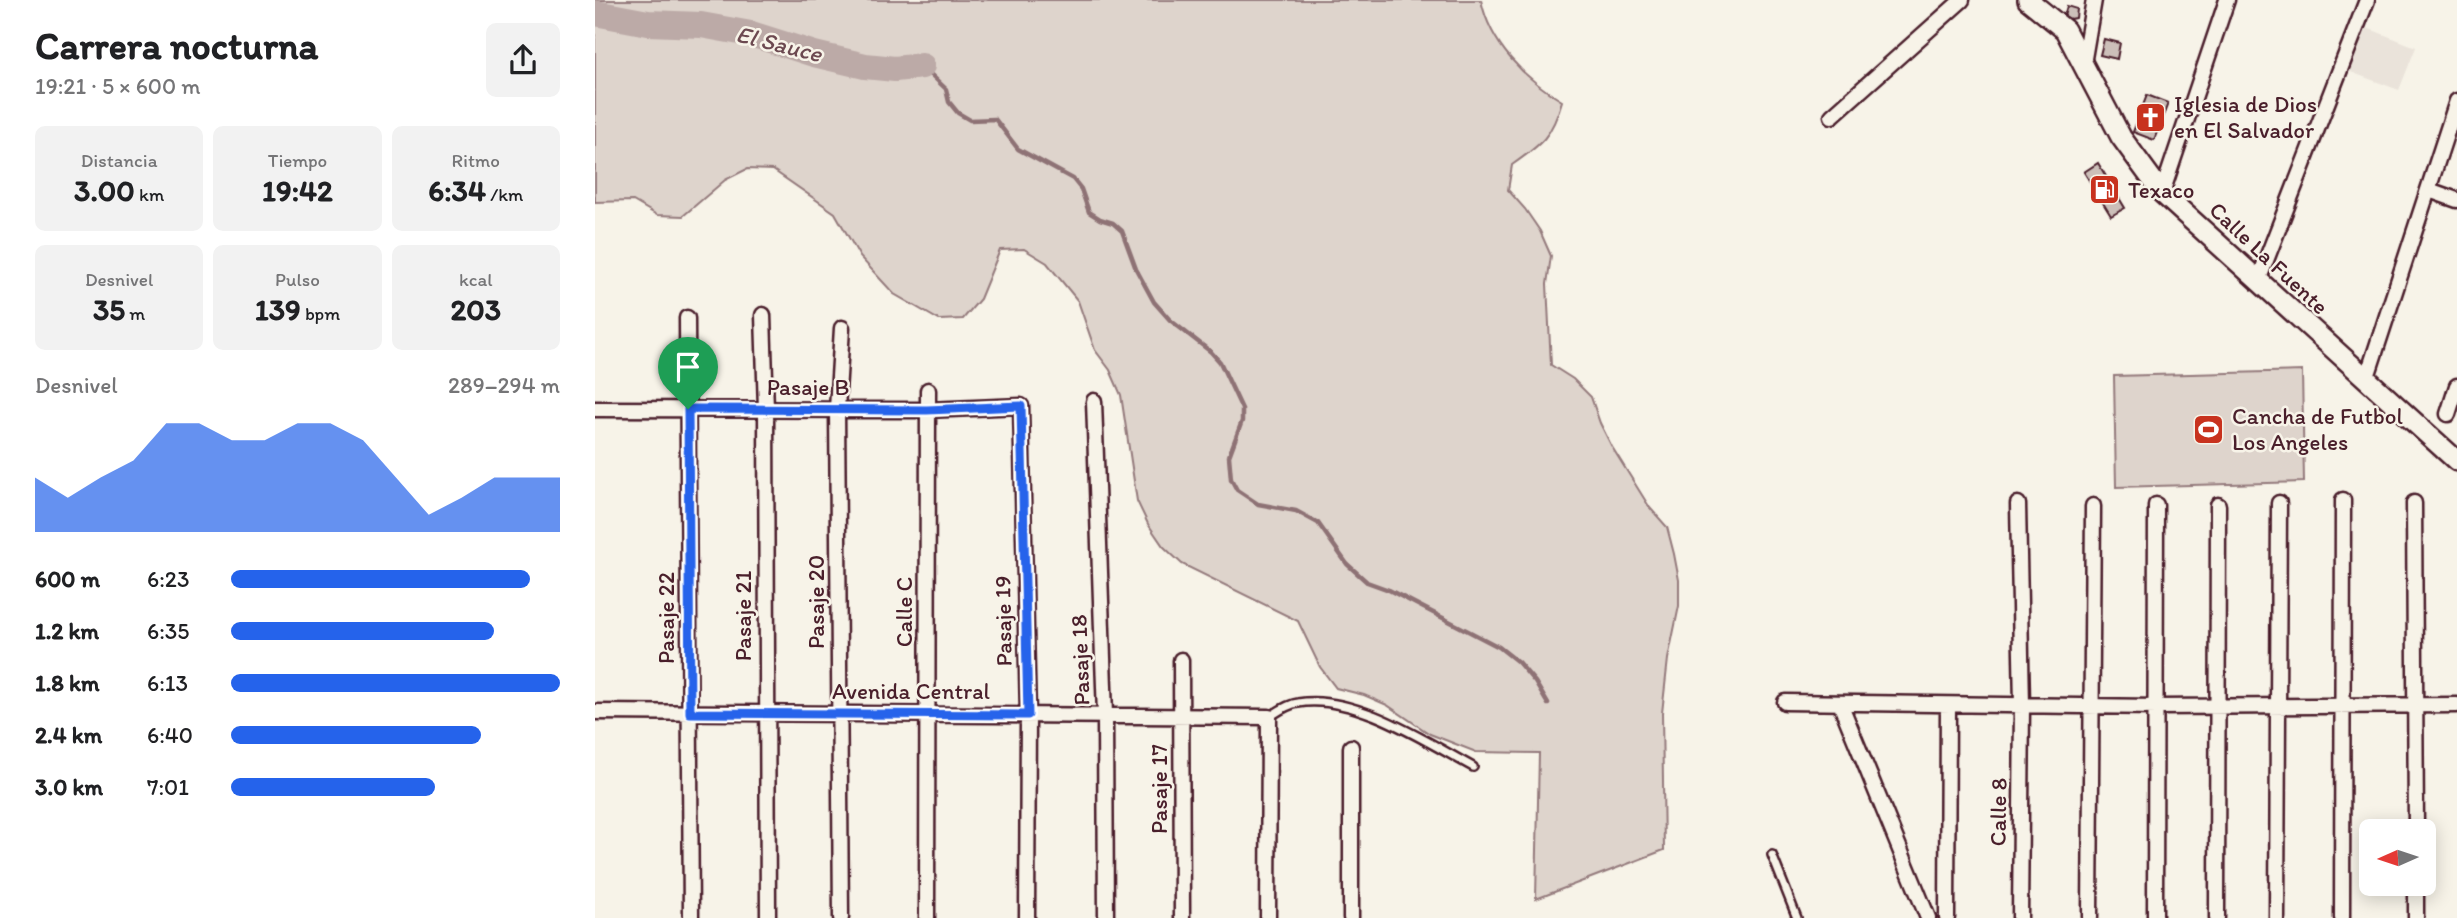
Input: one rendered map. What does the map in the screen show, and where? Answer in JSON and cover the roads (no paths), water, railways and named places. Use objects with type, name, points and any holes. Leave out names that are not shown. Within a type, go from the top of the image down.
[{"type":"street","points":[[1832,116],[1962,0]]},
{"type":"street","name":"Calle La Fuente","points":[[2028,0],[2065,30],[2121,137],[2162,193],[2457,461]]},
{"type":"street","points":[[2083,64],[2094,0]]},
{"type":"street","points":[[2162,193],[2227,0]]},
{"type":"street","points":[[2258,281],[2367,0]]},
{"type":"street","points":[[2366,380],[2457,102]]},
{"type":"street","points":[[2429,190],[2457,200]]},
{"type":"street","name":"Pasaje 21","points":[[763,315],[766,409],[768,918]]},
{"type":"street","name":"Pasaje 22","points":[[687,318],[691,918]]},
{"type":"street","name":"Pasaje 20","points":[[841,918],[837,410],[842,328]]},
{"type":"street","points":[[2448,414],[2457,386]]},
{"type":"street","name":"Calle C","points":[[927,918],[928,390]]},
{"type":"street","name":"Pasaje 18","points":[[1094,401],[1105,715],[1106,918]]},
{"type":"street","name":"Pasaje B","points":[[595,409],[927,410],[1021,406]]},
{"type":"street","name":"Pasaje 19","points":[[1021,406],[1028,715],[1027,918]]},
{"type":"street","points":[[2342,918],[2343,500]]},
{"type":"street","points":[[2277,918],[2279,503]]},
{"type":"street","points":[[2414,503],[2416,819]]},
{"type":"street","name":"Calle 8","points":[[2018,504],[2022,706],[2020,918]]},
{"type":"street","points":[[2155,918],[2156,505]]},
{"type":"street","points":[[2217,918],[2218,505]]},
{"type":"street","points":[[2090,918],[2093,506]]},
{"type":"street","name":"Pasaje 17","points":[[1181,660],[1182,918]]},
{"type":"street","points":[[1785,702],[2157,707],[2457,705]]},
{"type":"street","points":[[1840,703],[1929,918]]},
{"type":"street","points":[[1947,918],[1948,705]]},
{"type":"street","name":"Avenida Central","points":[[595,712],[1269,717]]},
{"type":"street","points":[[1268,918],[1269,717]]},
{"type":"street","points":[[1351,747],[1351,918]]},
{"type":"street","points":[[2416,896],[2416,918]]},
{"type":"lane","points":[[1269,717],[1296,703],[1324,702],[1355,707],[1473,767]]},
{"type":"lane","points":[[1772,855],[1797,918]]},
{"type":"waterway","name":"El Sauce","points":[[595,13],[648,23],[701,25],[751,34],[814,54],[865,66],[895,69],[922,66]]},
{"type":"waterway","points":[[922,66],[946,89],[949,102],[958,113],[970,120],[995,119],[1018,149],[1073,179],[1081,189],[1089,212],[1113,223],[1122,231],[1136,269],[1154,302],[1170,320],[1220,362],[1242,409],[1242,421],[1229,456],[1231,479],[1237,490],[1258,504],[1296,511],[1318,523],[1347,564],[1367,582],[1389,590],[1499,647],[1518,662],[1535,682],[1548,704]]},
{"type":"place","name":"Iglesia de Dios en El Salvador","points":[[2151,117]]},
{"type":"place","name":"Texaco","points":[[2105,190]]},
{"type":"place","name":"Cancha de Futbol Los Angeles","points":[[2209,429]]}]
